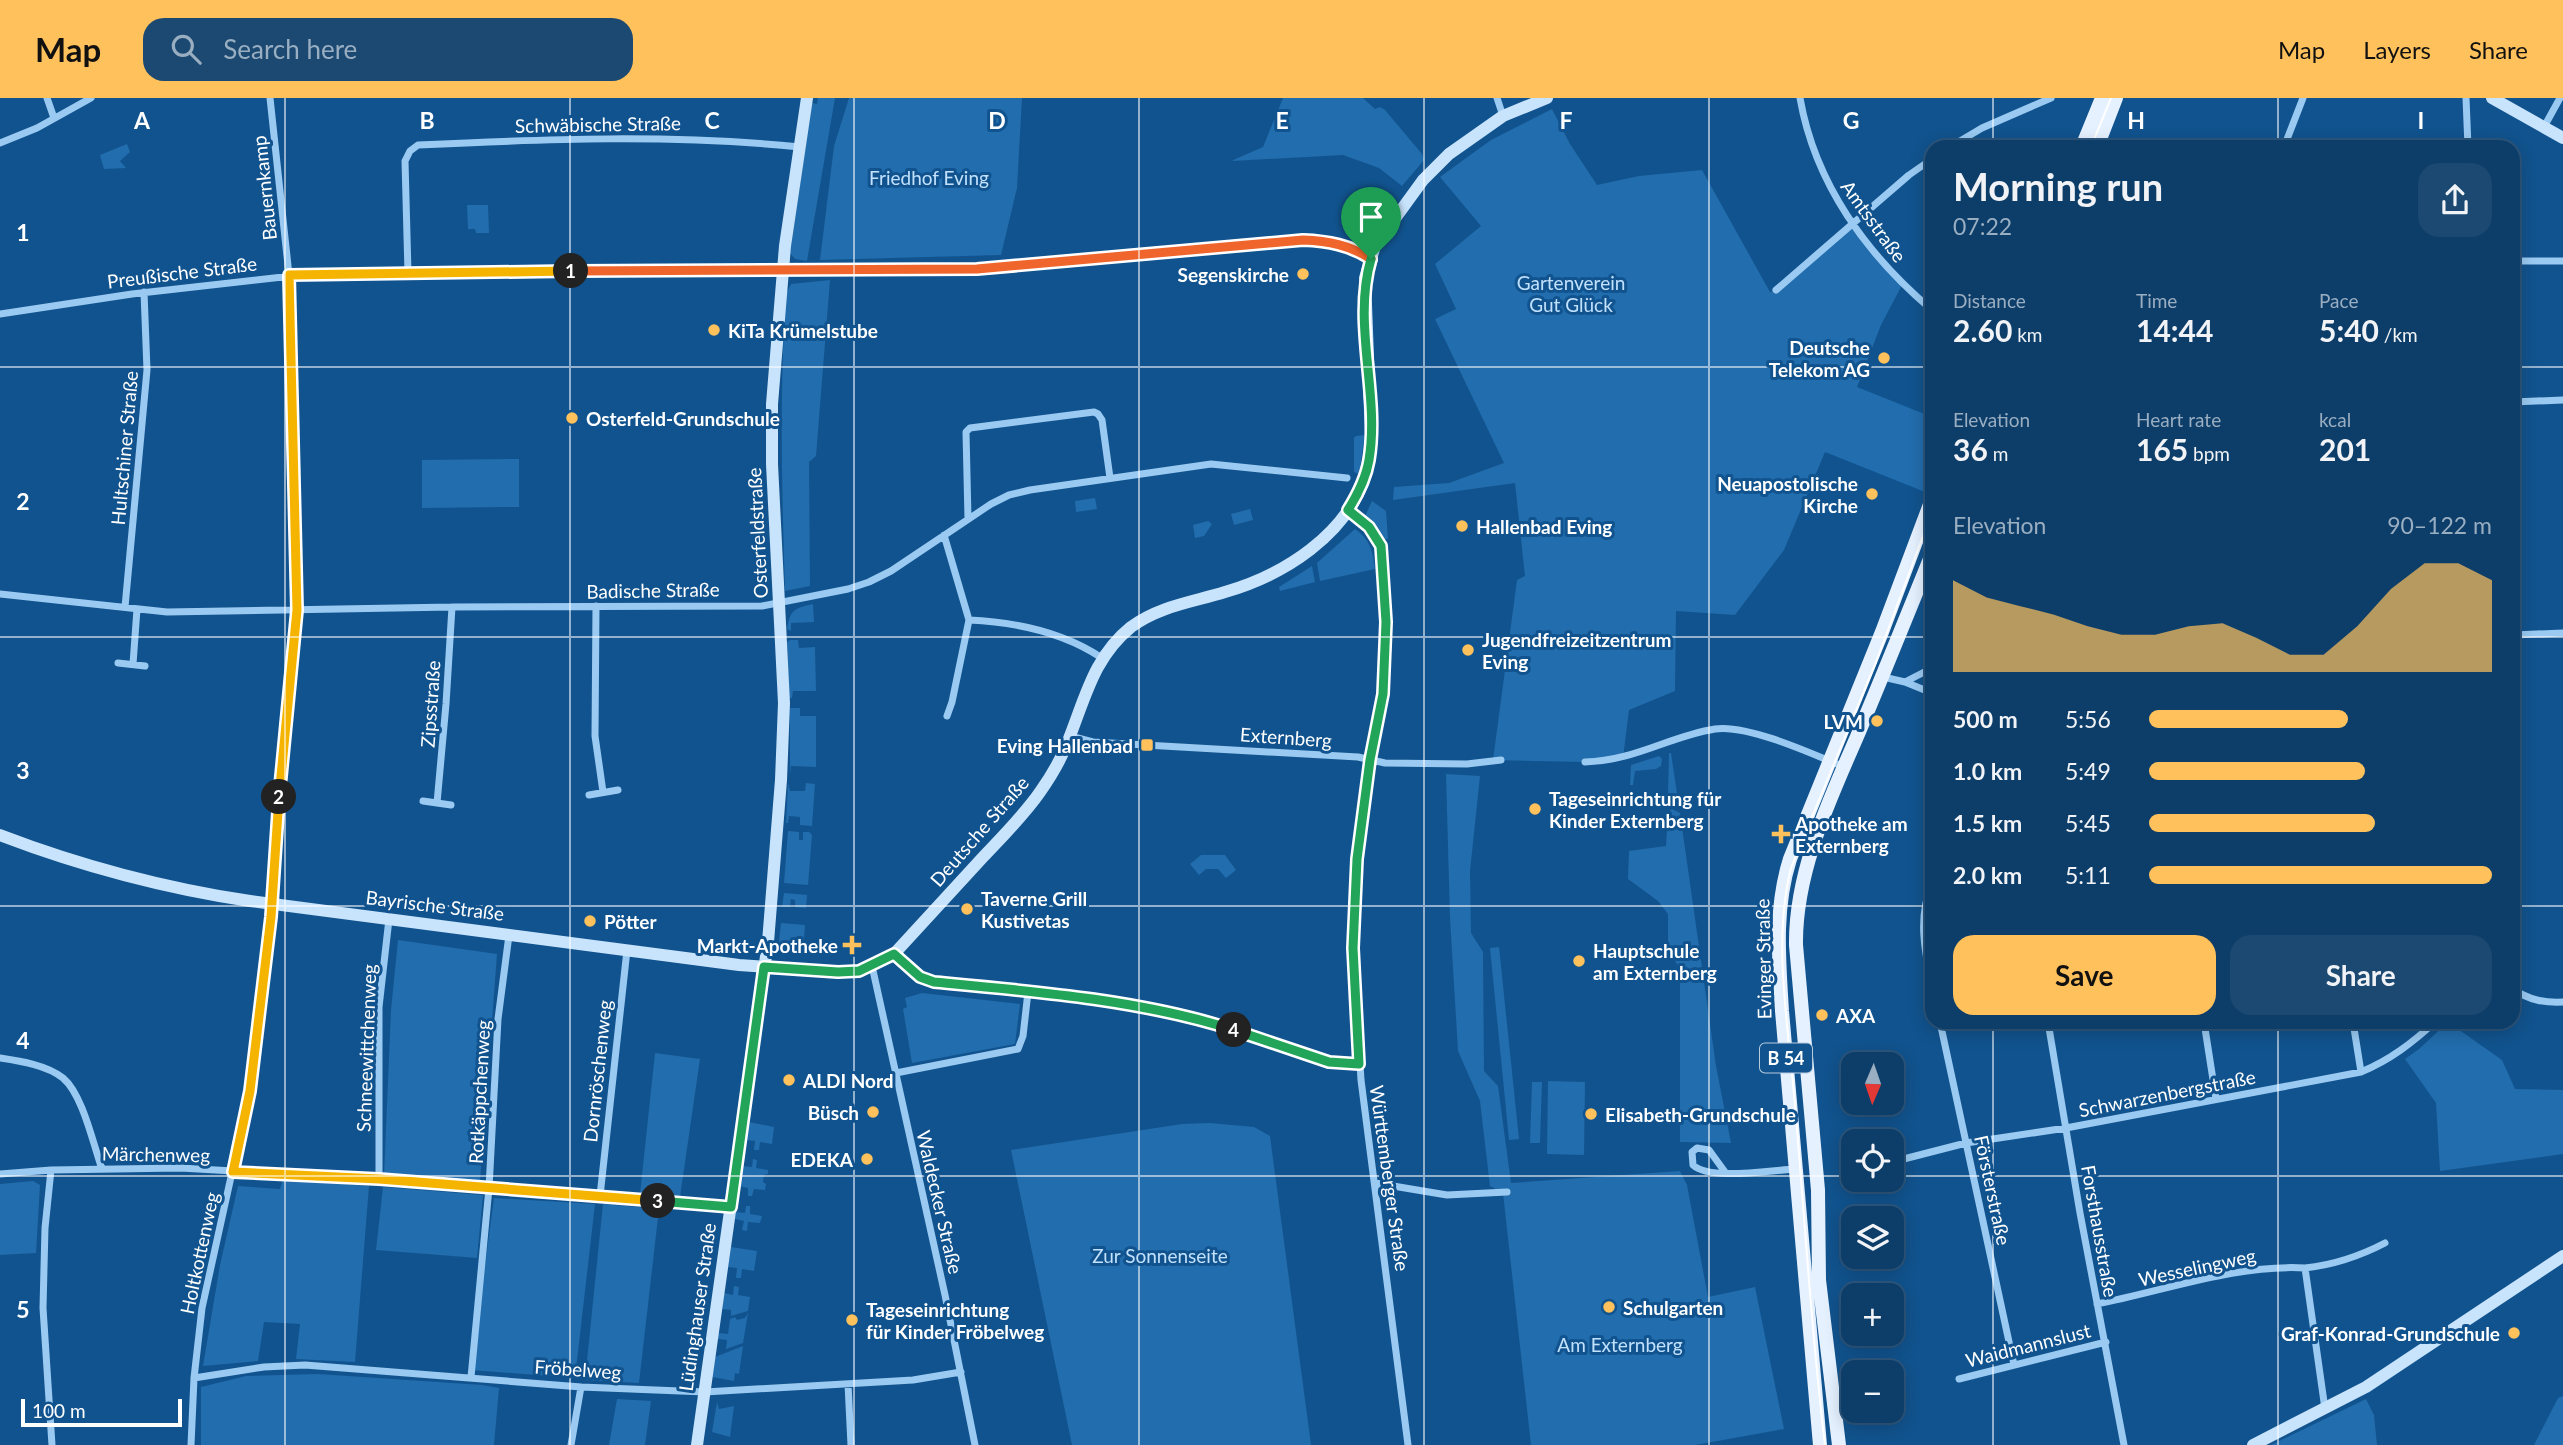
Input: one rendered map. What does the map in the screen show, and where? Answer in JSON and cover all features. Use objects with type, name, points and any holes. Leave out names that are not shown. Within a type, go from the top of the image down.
[{"type":"main road","points":[[2085,140],[2102,98]]},
{"type":"main road","points":[[2099,140],[2116,98]]},
{"type":"main road","name":"Evinger Straße","points":[[1839,1445],[1819,1280],[1818,1190],[1795,919],[1798,896],[1865,673],[1925,517]]},
{"type":"main road","name":"Evinger Straße","points":[[1820,1445],[1782,1011],[1779,908],[1782,885],[1790,859],[1882,677],[1925,571]]},
{"type":"street","points":[[47,98],[54,118]]},
{"type":"street","points":[[0,143],[37,128],[90,98]]},
{"type":"street","name":"Bauernkamp","points":[[270,98],[289,275],[297,610],[271,903]]},
{"type":"street","name":"Osterfeldstraße","points":[[764,967],[783,747],[784,703],[772,414],[782,270],[807,98]]},
{"type":"street","points":[[1497,98],[1503,116]]},
{"type":"street","name":"Deutsche Straße","points":[[872,966],[894,954],[1038,795],[1063,754],[1087,687],[1102,658],[1123,634],[1150,615],[1168,607],[1245,586],[1298,559],[1331,531],[1348,510],[1366,473],[1370,448],[1365,278],[1375,246],[1423,180],[1455,149],[1503,116],[1547,98]]},
{"type":"street","name":"Amtsstraße","points":[[1800,98],[1806,130],[1820,170],[1833,195],[1902,285],[1925,304]]},
{"type":"street","points":[[2287,140],[2303,98]]},
{"type":"street","points":[[2466,98],[2468,140]]},
{"type":"street","points":[[2492,98],[2563,138]]},
{"type":"street","points":[[2543,127],[2560,98]]},
{"type":"street","points":[[1962,140],[1982,128],[2051,99]]},
{"type":"street","name":"Schwäbische Straße","points":[[408,273],[405,161],[410,151],[418,145],[523,140],[692,139],[800,147]]},
{"type":"street","points":[[1776,290],[1925,164]]},
{"type":"street","name":"Preußische Straße","points":[[0,314],[144,292],[289,275],[977,269],[1303,240],[1341,245],[1360,251],[1371,259]]},
{"type":"street","points":[[2520,261],[2563,261]]},
{"type":"street","name":"Hultschiner Straße","points":[[125,607],[147,370],[144,292]]},
{"type":"street","points":[[2520,402],[2563,400]]},
{"type":"street","points":[[968,519],[966,432],[970,428],[1094,412],[1102,420],[1110,478]]},
{"type":"street","name":"Badische Straße","points":[[0,594],[167,611],[762,606],[848,589],[869,582],[891,571],[1009,495],[1030,490],[1210,464],[1348,478]]},
{"type":"street","name":"Württemberger Straße","points":[[1348,510],[1376,537],[1381,546],[1384,568],[1386,622],[1383,694],[1370,760],[1357,859],[1353,948],[1359,1064],[1408,1445]]},
{"type":"street","points":[[944,535],[969,620],[947,716]]},
{"type":"street","points":[[596,606],[595,736],[603,793]]},
{"type":"street","name":"Zipsstraße","points":[[437,803],[452,607]]},
{"type":"street","points":[[133,664],[138,609]]},
{"type":"street","points":[[969,620],[1016,625],[1060,637],[1102,658]]},
{"type":"street","points":[[2520,635],[2563,633]]},
{"type":"street","points":[[118,663],[145,666]]},
{"type":"street","points":[[1905,682],[1925,672]]},
{"type":"street","points":[[1865,673],[1905,682],[1925,690]]},
{"type":"street","points":[[1585,762],[1623,758],[1718,728],[1749,732],[1837,764]]},
{"type":"street","name":"Externberg","points":[[1070,736],[1093,742],[1358,757],[1385,763],[1467,764],[1500,760]]},
{"type":"street","points":[[589,795],[618,790]]},
{"type":"street","points":[[423,801],[451,806]]},
{"type":"street","name":"Bayrische Straße","points":[[0,835],[78,863],[132,878],[271,903],[764,967],[838,972],[859,971],[872,966]]},
{"type":"street","name":"Holtkottenweg","points":[[191,1445],[194,1378],[202,1308],[250,1091],[271,903]]},
{"type":"street","points":[[1925,914],[1925,951]]},
{"type":"street","name":"Schneewittchenweg","points":[[379,1179],[379,1007],[389,919]]},
{"type":"street","name":"Rotkäppchenweg","points":[[471,1377],[489,1188],[498,1019],[509,934]]},
{"type":"street","name":"Dornröschenweg","points":[[600,1196],[627,950]]},
{"type":"street","points":[[894,954],[927,980],[1155,1009],[1199,1019],[1329,1062],[1359,1064]]},
{"type":"street","name":"Waldecker Straße","points":[[872,966],[975,1445]]},
{"type":"street","name":"Lüdinghauser Straße","points":[[697,1445],[764,967]]},
{"type":"street","points":[[896,1073],[1018,1049],[1023,1036],[1028,992]]},
{"type":"street","points":[[2520,994],[2538,1001],[2563,1002]]},
{"type":"street","name":"Försterstraße","points":[[1942,1029],[2014,1365]]},
{"type":"street","name":"Forsthausstraße","points":[[2049,1029],[2124,1445]]},
{"type":"street","points":[[2205,1029],[2217,1100]]},
{"type":"street","points":[[2354,1029],[2361,1072]]},
{"type":"street","name":"Schwarzenbergstraße","points":[[1904,1159],[1966,1143],[2066,1128],[2361,1072],[2380,1065],[2400,1052],[2427,1029]]},
{"type":"street","points":[[0,1058],[37,1066],[63,1078],[79,1104],[102,1169]]},
{"type":"street","points":[[1725,1172],[1709,1150],[1697,1148],[1692,1153],[1693,1165],[1700,1171],[1725,1172],[1796,1169]]},
{"type":"street","name":"Märchenweg","points":[[0,1174],[51,1170],[180,1168],[379,1179],[731,1207]]},
{"type":"street","points":[[51,1170],[45,1228],[43,1308],[52,1445]]},
{"type":"street","points":[[1375,1183],[1447,1195],[1507,1192]]},
{"type":"street","name":"Wesselingweg","points":[[2097,1304],[2250,1270],[2327,1265],[2368,1252],[2385,1243]]},
{"type":"street","points":[[2253,1445],[2366,1387],[2563,1256]]},
{"type":"street","points":[[2305,1268],[2325,1409]]},
{"type":"street","name":"Waidmannslust","points":[[1959,1380],[2106,1342]]},
{"type":"street","name":"Fröbelweg","points":[[194,1378],[264,1367],[305,1366],[581,1387],[705,1392],[913,1380],[961,1372]]},
{"type":"street","points":[[848,1384],[851,1445]]},
{"type":"street","points":[[571,1445],[581,1387]]},
{"type":"green space","points":[[818,98],[835,98],[807,261],[795,259],[790,253],[812,103],[817,104]]},
{"type":"green space","name":"Friedhof Eving","points":[[849,98],[1022,98],[1017,188],[1001,255],[820,260],[834,146]]},
{"type":"green space","points":[[1283,98],[1363,98],[1375,109],[1380,107],[1385,110],[1422,154],[1424,160],[1402,186],[1379,168],[1343,155],[1231,161],[1263,147]]},
{"type":"green space","name":"Gartenverein Gut Glück","points":[[1552,109],[1570,144],[1597,185],[1639,176],[1702,170],[1770,292],[1776,290],[1853,224],[1902,285],[1881,325],[1857,387],[1925,414],[1925,492],[1825,452],[1784,550],[1735,615],[1676,611],[1675,691],[1629,710],[1623,758],[1585,762],[1493,760],[1517,580],[1525,576],[1515,483],[1393,500],[1394,487],[1449,483],[1504,463],[1435,319],[1456,309],[1435,264],[1481,226],[1440,177],[1491,140]]},
{"type":"green space","points":[[127,144],[130,152],[120,161],[126,168],[104,169],[100,155]]},
{"type":"green space","points":[[467,205],[488,205],[489,233],[476,233],[475,229],[468,229]]},
{"type":"green space","points":[[830,280],[816,456],[809,462],[810,586],[785,591],[782,405],[786,294],[791,284]]},
{"type":"green space","points":[[1365,435],[1359,474],[1354,472],[1354,438]]},
{"type":"green space","points":[[519,459],[519,507],[422,508],[422,460]]},
{"type":"green space","points":[[1095,498],[1097,509],[1076,512],[1075,501]]},
{"type":"green space","points":[[1372,501],[1386,511],[1388,539],[1385,539],[1365,516]]},
{"type":"green space","points":[[1250,509],[1253,520],[1234,525],[1231,514]]},
{"type":"green space","points":[[1208,521],[1212,524],[1204,536],[1195,538],[1193,525]]},
{"type":"green space","points":[[1355,529],[1370,546],[1375,569],[1320,581],[1317,563]]},
{"type":"green space","points":[[1312,566],[1315,582],[1280,591],[1279,587]]},
{"type":"green space","points":[[813,604],[814,622],[791,623],[791,631],[787,629],[794,611]]},
{"type":"green space","points":[[798,640],[799,648],[815,647],[816,691],[793,691],[792,698],[789,698],[787,642]]},
{"type":"green space","points":[[790,708],[800,708],[800,716],[816,716],[816,767],[791,766],[790,775]]},
{"type":"green space","points":[[1669,753],[1678,800],[1672,800],[1668,794]]},
{"type":"green space","points":[[1659,756],[1662,759],[1661,766],[1635,771],[1633,785],[1630,785],[1631,765]]},
{"type":"green space","name":"Am Externberg","points":[[1446,774],[1480,776],[1470,871],[1471,933],[1483,952],[1484,1071],[1498,1086],[1511,1183],[1680,1171],[1687,1185],[1708,1297],[1755,1287],[1784,1429],[1695,1445],[1531,1445],[1503,1193],[1490,1186],[1480,1101],[1458,1051],[1450,918]]},
{"type":"green space","points":[[788,783],[790,791],[805,791],[806,783],[815,784],[812,826],[800,825],[800,817],[789,816],[786,823]]},
{"type":"green space","points":[[1672,809],[1680,813],[1716,1066],[1731,1143],[1680,1142],[1680,970],[1668,947],[1668,914],[1658,901],[1628,879],[1629,851],[1666,846],[1668,812]]},
{"type":"green space","points":[[788,831],[799,832],[799,840],[803,840],[803,832],[812,835],[808,885],[784,883]]},
{"type":"green space","points":[[1201,855],[1225,855],[1236,870],[1226,878],[1218,869],[1206,869],[1199,875],[1190,864]]},
{"type":"green space","points":[[784,893],[807,895],[806,908],[795,907],[795,900],[791,899],[790,907],[782,907]]},
{"type":"green space","points":[[781,923],[805,925],[803,953],[780,949]]},
{"type":"green space","points":[[398,940],[497,954],[480,1181],[384,1175],[391,1010]]},
{"type":"green space","points":[[1499,947],[1519,1139],[1509,1140],[1490,948]]},
{"type":"green space","points":[[922,993],[1020,1004],[1015,1044],[912,1063],[903,1009],[907,1007],[905,998]]},
{"type":"green space","points":[[2440,1029],[2458,1029],[2502,1060],[2515,1089],[2563,1090],[2563,1154],[2440,1171],[2436,1103],[2405,1059]]},
{"type":"green space","points":[[655,1053],[700,1059],[680,1197],[640,1194]]},
{"type":"green space","points":[[1548,1081],[1585,1082],[1584,1155],[1547,1154]]},
{"type":"green space","points":[[1532,1082],[1542,1082],[1540,1143],[1530,1143]]},
{"type":"green space","points":[[749,1122],[774,1127],[772,1144],[760,1142],[759,1150],[754,1150],[755,1141],[746,1140]]},
{"type":"green space","name":"Zur Sonnenseite","points":[[1210,1123],[1254,1127],[1270,1136],[1311,1445],[1072,1445],[1011,1150],[1182,1124]]},
{"type":"green space","points":[[753,1159],[757,1160],[756,1168],[768,1170],[768,1174],[764,1175],[765,1190],[754,1189],[752,1196],[748,1196],[748,1188],[739,1186],[742,1166],[752,1167]]},
{"type":"green space","points":[[283,1179],[369,1186],[355,1362],[296,1359],[300,1324],[264,1322],[258,1361],[203,1366],[220,1265],[238,1186],[280,1189]]},
{"type":"green space","points":[[33,1181],[40,1185],[36,1253],[0,1255],[0,1184]]},
{"type":"green space","points":[[383,1187],[483,1195],[477,1258],[376,1250]]},
{"type":"green space","points":[[494,1198],[595,1204],[575,1378],[471,1370]]},
{"type":"green space","points":[[603,1204],[659,1209],[639,1383],[585,1380]]},
{"type":"green space","points":[[746,1206],[750,1206],[750,1214],[762,1216],[760,1223],[748,1222],[747,1231],[742,1230],[744,1221],[735,1219],[736,1212],[745,1213]]},
{"type":"green space","points":[[731,1247],[757,1251],[754,1271],[742,1269],[741,1278],[736,1278],[737,1268],[728,1267]]},
{"type":"green space","points":[[734,1286],[739,1287],[738,1295],[750,1297],[748,1311],[731,1316],[731,1310],[722,1309],[724,1293],[733,1295]]},
{"type":"green space","points":[[748,1313],[743,1343],[726,1349],[727,1340],[718,1339],[718,1333],[728,1334],[730,1319],[745,1318]]},
{"type":"green space","points":[[743,1346],[739,1374],[735,1373],[734,1381],[712,1377],[715,1357]]},
{"type":"green space","points":[[318,1374],[499,1388],[494,1445],[201,1445],[201,1387],[246,1376]]},
{"type":"green space","points":[[2563,1396],[2563,1445],[2534,1445],[2558,1398]]},
{"type":"green space","points":[[617,1399],[651,1401],[645,1445],[609,1445]]},
{"type":"green space","points":[[2366,1399],[2374,1415],[2377,1445],[2271,1445]]},
{"type":"green space","points":[[717,1402],[719,1409],[734,1406],[730,1437],[712,1432]]},
{"type":"tram line","points":[[2094,140],[2111,98]]},
{"type":"tram line","points":[[1825,1445],[1784,986],[1782,956],[1785,896],[1791,868],[1876,662],[1925,531]]},
{"type":"place","name":"Segenskirche","points":[[1303,274]]},
{"type":"place","name":"KiTa Krümelstube","points":[[714,330]]},
{"type":"place","name":"Deutsche Telekom AG","points":[[1884,358]]},
{"type":"place","name":"Osterfeld-Grundschule","points":[[572,418]]},
{"type":"place","name":"Neuapostolische Kirche","points":[[1872,494]]},
{"type":"place","name":"Hallenbad Eving","points":[[1462,526]]},
{"type":"place","name":"Jugendfreizeitzentrum Eving","points":[[1468,650]]},
{"type":"place","name":"LVM","points":[[1877,721]]},
{"type":"place","name":"Eving Hallenbad","points":[[1147,745]]},
{"type":"place","name":"Tageseinrichtung für Kinder Externberg","points":[[1535,809]]},
{"type":"place","name":"Apotheke am Externberg","points":[[1781,834]]},
{"type":"place","name":"Taverne Grill Kustivetas","points":[[967,909]]},
{"type":"place","name":"Pötter","points":[[590,921]]},
{"type":"place","name":"Markt-Apotheke","points":[[852,945]]},
{"type":"place","name":"Hauptschule am Externberg","points":[[1579,961]]},
{"type":"place","name":"AXA","points":[[1822,1015]]},
{"type":"place","name":"ALDI Nord","points":[[789,1080]]},
{"type":"place","name":"Büsch","points":[[873,1112]]},
{"type":"place","name":"Elisabeth-Grundschule","points":[[1591,1114]]},
{"type":"place","name":"EDEKA","points":[[867,1159]]},
{"type":"place","name":"Schulgarten","points":[[1609,1307]]},
{"type":"place","name":"Tageseinrichtung für Kinder Fröbelweg","points":[[852,1320]]},
{"type":"place","name":"Graf-Konrad-Grundschule","points":[[2514,1333]]},
{"type":"route","points":[[1303,240],[1341,245],[1360,251],[1371,259],[1365,278],[1371,437],[1369,459],[1362,483],[1348,510],[1369,527],[1381,546],[1386,622],[1383,694],[1370,760],[1357,859],[1353,948],[1359,1064],[1329,1062],[1244,1032],[1155,1009],[934,982],[920,977],[894,954],[859,971],[764,967],[731,1207],[379,1179],[233,1172],[250,1091],[271,917],[297,610],[289,275],[977,269],[1303,240]]}]
